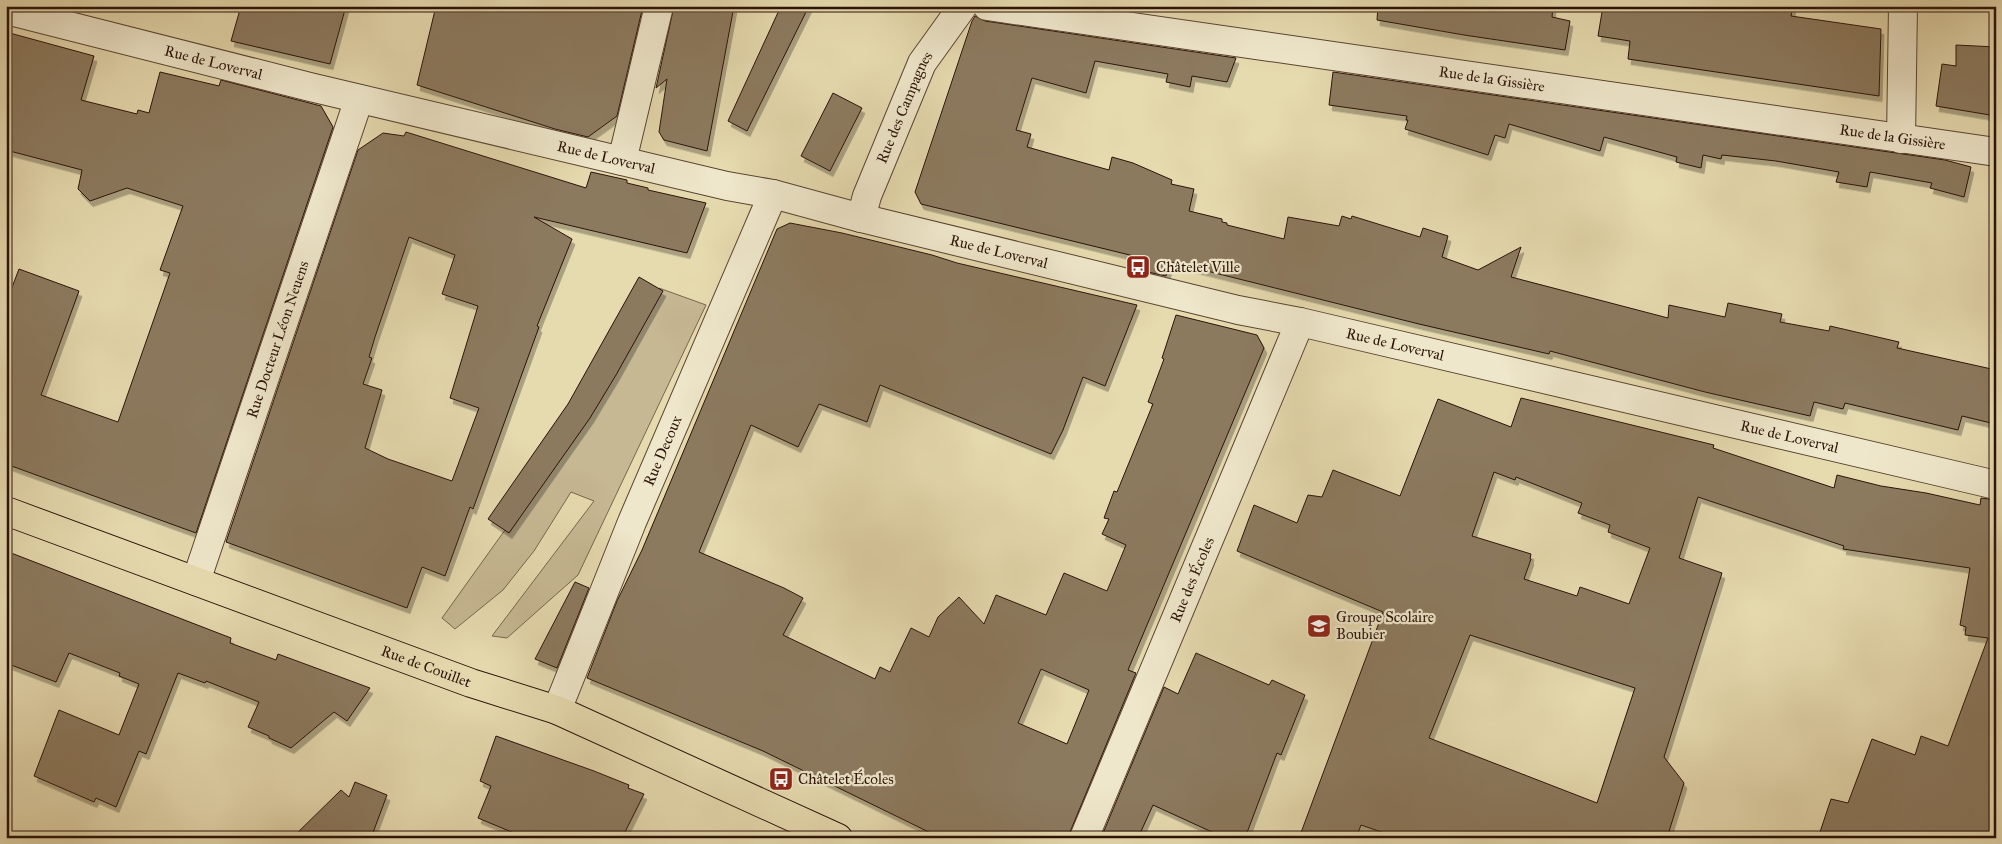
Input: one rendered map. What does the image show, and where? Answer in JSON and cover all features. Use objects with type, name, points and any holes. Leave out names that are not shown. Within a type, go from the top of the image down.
[{"type":"main road","name":"Rue de Couillet","points":[[6,511],[471,683],[557,710],[838,838]]},
{"type":"street","points":[[622,161],[659,6]]},
{"type":"street","name":"Rue des Campagnes","points":[[862,218],[867,196],[922,63],[963,6]]},
{"type":"street","name":"Rue de la Gissière","points":[[987,6],[1996,152]]},
{"type":"street","points":[[1901,139],[1903,6]]},
{"type":"street","name":"Rue de Loverval","points":[[6,10],[359,99],[727,186],[773,194],[862,218],[1238,310],[1300,322],[1996,485]]},
{"type":"street","name":"Rue Docteur Léon Neuens","points":[[196,581],[359,99]]},
{"type":"street","name":"Rue Decoux","points":[[557,710],[632,522],[773,194]]},
{"type":"street","name":"Rue des Écoles","points":[[1084,838],[1300,322]]},
{"type":"shaded area","points":[[659,288],[706,305],[578,575],[507,638],[492,636],[594,501],[571,492],[534,551],[503,590],[455,629],[442,618],[505,530],[509,533],[578,431]]},
{"type":"building","points":[[241,6],[346,6],[330,64],[231,41]]},
{"type":"building","points":[[436,6],[643,6],[617,116],[588,137],[555,129],[417,85]]},
{"type":"building","points":[[674,6],[734,6],[707,151],[664,140],[659,132],[667,79],[656,88]]},
{"type":"building","points":[[781,6],[809,6],[747,131],[728,121]]},
{"type":"building","points":[[1378,6],[1553,6],[1552,17],[1570,21],[1565,50],[1377,20]]},
{"type":"building","points":[[1603,6],[1793,6],[1791,16],[1881,29],[1879,96],[1628,59],[1630,41],[1598,36]]},
{"type":"building","points":[[975,16],[985,21],[1236,58],[1227,82],[1192,76],[1190,87],[1166,82],[1168,74],[1095,61],[1086,93],[1032,78],[1016,130],[1031,134],[1027,147],[1109,170],[1112,157],[1133,163],[1172,180],[1171,184],[1194,189],[1189,211],[1222,219],[1222,222],[1227,223],[1227,225],[1284,239],[1288,217],[1339,226],[1342,216],[1351,219],[1352,216],[1420,237],[1423,228],[1448,236],[1442,257],[1478,270],[1521,247],[1511,277],[1668,318],[1669,305],[1725,317],[1728,303],[1782,314],[1780,322],[1829,331],[1830,326],[1899,342],[1897,348],[1996,370],[1996,405],[1991,423],[1962,416],[1958,430],[1845,403],[1843,409],[1814,402],[1810,416],[1705,392],[1550,351],[1549,354],[1419,324],[1171,262],[1166,276],[1139,270],[1142,258],[921,204],[915,192]]},
{"type":"building","points":[[6,32],[94,56],[81,100],[137,114],[138,110],[149,113],[160,72],[219,86],[221,80],[321,106],[333,127],[196,533],[6,464],[6,303],[19,269],[79,291],[41,395],[118,422],[170,273],[160,270],[183,206],[127,188],[90,201],[78,189],[82,170],[6,150]]},
{"type":"building","points":[[1956,45],[1996,47],[1996,116],[1936,106],[1942,64],[1956,66]]},
{"type":"building","points":[[1333,72],[1945,160],[1971,167],[1964,197],[1930,188],[1932,183],[1870,172],[1867,187],[1836,182],[1839,172],[1776,161],[1722,155],[1721,159],[1703,155],[1701,168],[1676,162],[1677,157],[1604,137],[1600,151],[1509,124],[1505,138],[1495,135],[1488,155],[1405,129],[1408,120],[1406,120],[1407,116],[1329,105]]},
{"type":"building","points":[[833,93],[862,108],[830,171],[801,156]]},
{"type":"building","points":[[406,132],[586,188],[591,172],[627,180],[627,183],[648,188],[648,190],[706,203],[687,253],[534,217],[572,239],[537,326],[539,327],[473,509],[470,507],[445,576],[422,567],[407,608],[226,542],[358,150],[383,133],[404,136]],"holes":[[[409,237],[455,255],[442,294],[478,306],[450,398],[479,408],[452,481],[388,459],[365,448],[382,390],[363,384],[372,358],[369,357],[375,337]]]},
{"type":"building","points":[[790,223],[842,233],[957,263],[1137,305],[1105,386],[1083,377],[1063,430],[1051,454],[880,385],[867,422],[819,404],[798,447],[751,425],[699,552],[803,598],[783,635],[875,679],[880,667],[890,672],[911,628],[929,637],[938,617],[959,597],[984,624],[996,595],[1046,615],[1064,573],[1107,591],[1126,545],[1102,534],[1109,519],[1104,518],[1114,491],[1117,492],[1153,404],[1148,402],[1164,359],[1162,358],[1176,315],[1257,335],[1264,348],[1128,670],[1136,673],[1069,838],[941,838],[763,751],[587,678],[617,601],[642,550],[777,229]],"holes":[[[1041,669],[1089,690],[1067,744],[1018,723]]]},
{"type":"building","points":[[639,277],[663,291],[590,418],[509,533],[488,519],[568,404]]},
{"type":"building","points":[[1521,398],[1714,445],[1713,448],[1834,488],[1837,475],[1881,486],[1926,493],[1980,505],[1981,498],[1996,500],[1996,620],[1994,626],[1996,626],[1996,838],[1818,838],[1831,799],[1848,803],[1872,739],[1915,755],[1921,736],[1948,746],[1988,638],[1965,635],[1966,627],[1960,625],[1970,568],[1843,549],[1844,546],[1698,497],[1679,558],[1722,573],[1664,757],[1684,783],[1667,838],[1399,838],[1361,825],[1356,838],[1299,838],[1383,612],[1237,551],[1254,505],[1297,523],[1308,495],[1322,497],[1333,470],[1400,496],[1438,399],[1511,427]],"holes":[[[1494,472],[1515,480],[1516,477],[1582,503],[1578,513],[1610,525],[1608,532],[1650,548],[1629,604],[1580,587],[1577,596],[1524,579],[1531,554],[1472,536]],[[1470,635],[1635,688],[1597,803],[1429,738]]]},
{"type":"building","points":[[6,551],[231,638],[230,643],[276,660],[278,654],[370,688],[347,721],[334,712],[291,748],[248,727],[259,702],[206,681],[205,683],[178,673],[146,754],[139,751],[116,807],[96,798],[94,802],[34,776],[59,710],[119,735],[139,684],[119,676],[120,673],[69,653],[56,682],[6,663]]},
{"type":"building","points":[[575,582],[589,588],[557,668],[535,659]]},
{"type":"building","points":[[1196,653],[1269,685],[1272,680],[1305,695],[1281,755],[1277,753],[1245,838],[1225,838],[1153,805],[1138,838],[1101,838],[1164,687],[1178,694]]},
{"type":"building","points":[[496,736],[594,771],[629,785],[628,788],[644,794],[622,838],[526,838],[478,818],[491,786],[480,781]]},
{"type":"building","points":[[355,782],[387,795],[371,838],[292,838],[341,790],[349,797]]},
{"type":"place","name":"Châtelet Ville","points":[[1138,267]]},
{"type":"place","name":"Groupe Scolaire Boubier","points":[[1319,626]]},
{"type":"place","name":"Châtelet Écoles","points":[[781,779]]}]
